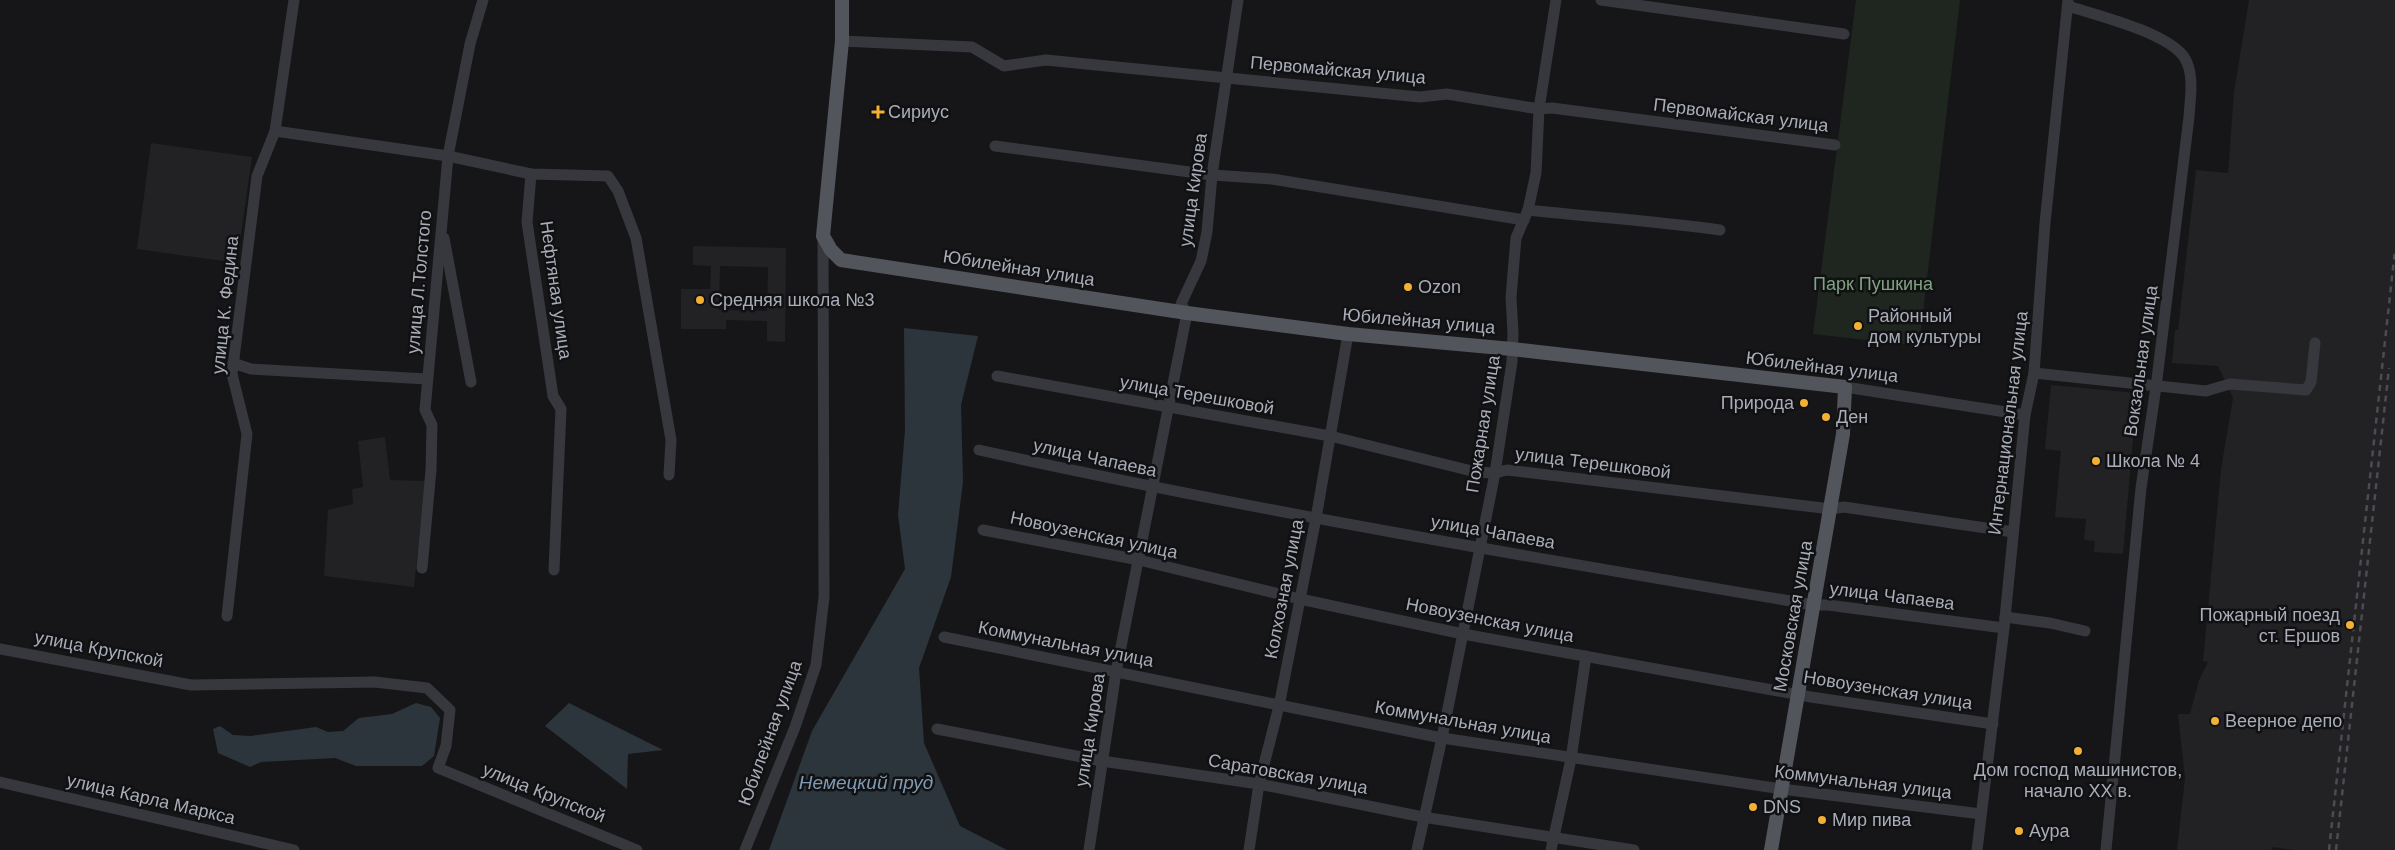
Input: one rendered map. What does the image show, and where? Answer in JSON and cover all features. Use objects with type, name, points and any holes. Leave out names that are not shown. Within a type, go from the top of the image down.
[{"type":"main road","name":"Юбилейная улица","points":[[842,0],[842,41],[823,236],[831,250],[841,260],[1188,313],[1348,334],[1512,349],[1845,387]]},
{"type":"main road","name":"Московская улица","points":[[1771,850],[1843,434],[1845,387]]},
{"type":"street","name":"улица К. Федина","points":[[227,616],[247,434],[232,374],[233,363],[257,176],[275,131],[294,0]]},
{"type":"street","name":"улица Л.Толстого","points":[[422,568],[431,470],[432,425],[424,410],[448,156],[470,44],[483,0]]},
{"type":"street","name":"улица Кирова","points":[[1089,850],[1116,672],[1188,313],[1181,304],[1201,261],[1207,232],[1212,175],[1238,0]]},
{"type":"street","name":"Пожарная улица","points":[[1417,850],[1442,738],[1495,473],[1512,349],[1511,297],[1516,238],[1526,215],[1536,173],[1539,109],[1556,0]]},
{"type":"street","points":[[1601,0],[1844,34]]},
{"type":"street","name":"Вокзальная улица","points":[[2068,3],[2135,28],[2168,44],[2184,57],[2190,76],[2189,117],[2156,387],[2141,488],[2106,850]]},
{"type":"street","name":"Интернациональная улица","points":[[1977,850],[2005,623],[2025,415],[2034,373],[2045,223],[2068,3]]},
{"type":"street","name":"Первомайская улица","points":[[842,41],[972,47],[1004,66],[1046,60],[1420,97],[1446,94],[1539,109],[1552,108],[1835,146]]},
{"type":"street","points":[[275,131],[448,156],[531,174],[608,176],[618,191],[636,238],[671,440],[669,475]]},
{"type":"street","points":[[995,146],[1212,175],[1272,179],[1526,215],[1626,221],[1647,220],[1720,230]]},
{"type":"street","name":"Нефтяная улица","points":[[531,174],[527,222],[553,396],[561,409],[554,570]]},
{"type":"street","points":[[442,223],[471,382]]},
{"type":"street","name":"Юбилейная улица","points":[[745,850],[795,727],[816,665],[824,597],[823,236]]},
{"type":"street","name":"Колхозная улица","points":[[1249,850],[1259,784],[1279,706],[1316,518],[1348,334]]},
{"type":"street","points":[[2034,373],[2206,391],[2230,384],[2306,390],[2311,382],[2315,344]]},
{"type":"street","points":[[233,363],[251,369],[427,379]]},
{"type":"street","name":"улица Терешковой","points":[[997,376],[1330,436],[1476,472],[1495,473],[1507,470],[1831,509],[1844,507],[2013,532]]},
{"type":"street","name":"Юбилейная улица","points":[[1845,387],[2025,415]]},
{"type":"street","name":"улица Чапаева","points":[[979,450],[1154,488],[1480,548],[1814,605],[2005,623],[2050,623],[2085,631]]},
{"type":"street","name":"Новоузенская улица","points":[[983,530],[1139,560],[1300,599],[1463,634],[1799,694],[1993,724]]},
{"type":"street","name":"Коммунальная улица","points":[[944,637],[1442,738],[1571,759],[1782,789],[1981,814]]},
{"type":"street","name":"улица Крупской","points":[[0,649],[191,685],[375,682],[427,688],[450,710],[446,746],[438,768],[637,850]]},
{"type":"street","points":[[1551,850],[1571,759],[1586,656]]},
{"type":"street","name":"Саратовская улица","points":[[937,729],[1102,761],[1259,784],[1423,817],[1634,850]]},
{"type":"street","name":"улица Карла Маркса","points":[[0,782],[294,850]]},
{"type":"shaded area","points":[[2249,0],[2395,0],[2395,850],[2294,850],[2273,847],[2271,850],[2177,850],[2185,778],[2178,714],[2190,714],[2199,680],[2208,662],[2203,661],[2221,469],[2233,398],[2218,366],[2172,363],[2175,330],[2178,330],[2196,170],[2228,173],[2234,92]]},
{"type":"shaded area","points":[[151,143],[252,157],[237,263],[137,249]]},
{"type":"shaded area","name":"Средняя школа №3","points":[[693,246],[786,248],[785,342],[767,341],[767,321],[726,320],[726,329],[681,329],[681,289],[710,289],[711,266],[693,265]],"holes":[[[720,266],[768,267],[767,311],[719,310]]]},
{"type":"shaded area","name":"Школа № 4","points":[[2051,385],[2137,393],[2123,554],[2094,552],[2095,541],[2084,540],[2086,519],[2055,517],[2061,451],[2045,449]]},
{"type":"shaded area","points":[[385,437],[390,480],[425,481],[414,587],[324,576],[328,510],[353,504],[352,489],[363,487],[358,441]]},
{"type":"green space","name":"Парк Пушкина","points":[[1856,0],[1960,0],[1919,346],[1813,334]]},
{"type":"water","name":"Немецкий пруд","points":[[904,328],[978,336],[961,405],[963,482],[951,577],[919,668],[924,743],[960,826],[1007,850],[769,850],[812,731],[905,569],[898,515],[905,430]]},
{"type":"water","points":[[416,703],[431,707],[440,718],[434,756],[422,766],[356,766],[335,758],[261,762],[250,767],[218,753],[213,729],[220,726],[233,735],[251,736],[316,727],[328,732],[343,731],[359,718],[392,714]]},
{"type":"water","points":[[569,703],[663,750],[628,754],[627,789],[545,726]]},
{"type":"railway","points":[[2329,850],[2395,250]]},
{"type":"railway","points":[[2336,850],[2389,368]]},
{"type":"place","name":"Сириус","points":[[878,112]]},
{"type":"place","name":"Ozon","points":[[1408,287]]},
{"type":"place","name":"Средняя школа №3","points":[[700,300]]},
{"type":"place","name":"Районный дом культуры","points":[[1858,326]]},
{"type":"place","name":"Природа","points":[[1804,403]]},
{"type":"place","name":"Ден","points":[[1826,417]]},
{"type":"place","name":"Школа № 4","points":[[2096,461]]},
{"type":"place","name":"Пожарный поезд ст. Ершов","points":[[2350,625]]},
{"type":"place","name":"Веерное депо","points":[[2215,721]]},
{"type":"place","name":"Дом господ машинистов, начало XX в.","points":[[2078,751]]},
{"type":"place","name":"DNS","points":[[1753,807]]},
{"type":"place","name":"Мир пива","points":[[1822,820]]},
{"type":"place","name":"Аура","points":[[2019,831]]}]
